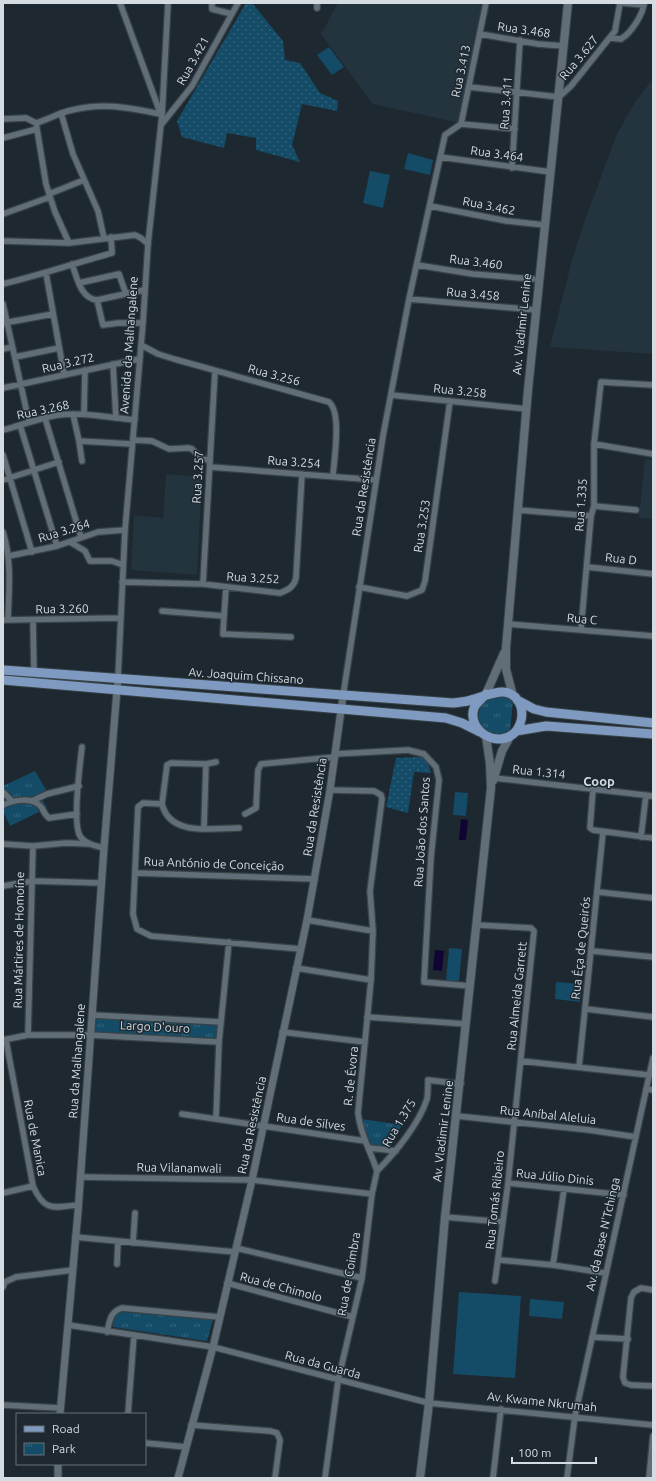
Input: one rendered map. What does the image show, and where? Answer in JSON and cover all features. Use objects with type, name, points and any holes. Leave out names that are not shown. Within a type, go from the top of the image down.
[{"type":"main road","name":"Av. Vladimir Lenine","points":[[515,698],[506,669],[506,648],[544,225],[551,172],[568,3]]},
{"type":"main road","name":"Av. Vladimir Lenine","points":[[486,694],[506,648]]},
{"type":"main road","name":"Av. Joaquim Chissano","points":[[3,670],[453,703],[472,700],[486,694]]},
{"type":"main road","points":[[3,680],[450,718],[494,739],[503,739],[514,733],[546,726],[653,734]]},
{"type":"main road","points":[[483,734],[474,721],[474,707],[486,694],[500,691],[534,709],[546,712],[653,723]]},
{"type":"main road","points":[[514,733],[520,724],[522,716],[521,707],[515,698]]},
{"type":"main road","name":"Av. Vladimir Lenine","points":[[420,1478],[429,1403],[445,1217],[461,1084],[492,779],[502,751],[514,733]]},
{"type":"main road","name":"Av. Vladimir Lenine","points":[[483,734],[492,779]]},
{"type":"street","points":[[120,3],[161,115]]},
{"type":"street","name":"Avenida da Malhangalene","points":[[118,689],[125,530],[143,323],[148,244],[161,126],[168,3]]},
{"type":"street","name":"Rua 3.421","points":[[161,126],[192,86],[238,3]]},
{"type":"street","name":"Rua 3.413","points":[[461,124],[486,3]]},
{"type":"street","points":[[610,38],[616,30],[620,3]]},
{"type":"street","points":[[623,3],[644,4]]},
{"type":"street","name":"Rua 3.627","points":[[559,97],[571,86],[610,38],[621,40],[626,36],[635,24],[644,4]]},
{"type":"street","points":[[211,5],[232,14]]},
{"type":"street","name":"Rua 3.468","points":[[480,34],[538,44],[564,46]]},
{"type":"street","name":"Rua 3.411","points":[[512,168],[518,93],[520,40]]},
{"type":"street","points":[[469,88],[559,97]]},
{"type":"street","points":[[3,119],[26,118],[36,123],[61,113],[101,105],[122,107],[161,115]]},
{"type":"street","points":[[61,113],[70,145],[98,211],[104,238]]},
{"type":"street","points":[[36,123],[50,196],[69,243]]},
{"type":"street","points":[[461,124],[515,129]]},
{"type":"street","name":"Rua da Resistência","points":[[178,1478],[213,1347],[252,1180],[282,1032],[307,920],[330,790],[376,480],[409,299],[445,134],[461,124]]},
{"type":"street","points":[[3,138],[37,129]]},
{"type":"street","name":"Rua 3.464","points":[[440,157],[512,168],[551,172]]},
{"type":"street","points":[[3,214],[50,196],[84,180]]},
{"type":"street","name":"Rua 3.462","points":[[430,206],[507,221],[544,225]]},
{"type":"street","points":[[3,241],[69,243],[135,235],[148,244]]},
{"type":"street","points":[[3,284],[112,254],[111,237]]},
{"type":"street","points":[[72,264],[79,283],[87,297],[97,300],[144,290]]},
{"type":"street","name":"Rua 3.460","points":[[417,265],[473,274],[533,279]]},
{"type":"street","points":[[46,273],[64,374]]},
{"type":"street","points":[[79,283],[119,274],[126,294]]},
{"type":"street","name":"Rua 3.458","points":[[409,299],[536,310]]},
{"type":"street","points":[[97,300],[103,325],[118,323],[143,323]]},
{"type":"street","points":[[3,304],[5,323],[15,357],[29,422]]},
{"type":"street","points":[[5,323],[53,314]]},
{"type":"street","name":"Rua 3.256","points":[[141,345],[158,354],[215,372],[322,400],[333,405],[336,421],[333,476]]},
{"type":"street","points":[[3,349],[12,347]]},
{"type":"street","points":[[15,357],[59,348]]},
{"type":"street","name":"Rua 3.272","points":[[3,388],[139,359]]},
{"type":"street","points":[[113,364],[116,418]]},
{"type":"street","points":[[84,414],[85,370]]},
{"type":"street","name":"Rua 3.257","points":[[203,584],[215,372]]},
{"type":"street","name":"Rua 1.335","points":[[581,629],[594,506],[594,444],[600,382],[653,385]]},
{"type":"street","name":"Rua 3.258","points":[[391,395],[527,409]]},
{"type":"street","name":"Rua 3.253","points":[[359,587],[407,596],[422,590],[425,581],[450,401]]},
{"type":"street","points":[[73,414],[82,461]]},
{"type":"street","name":"Rua 3.268","points":[[3,430],[45,418],[73,414],[135,420]]},
{"type":"street","points":[[45,418],[81,537]]},
{"type":"street","points":[[20,425],[57,546]]},
{"type":"street","points":[[79,441],[152,441],[169,449],[192,449],[210,464]]},
{"type":"street","points":[[594,444],[653,454]]},
{"type":"street","points":[[3,455],[32,552]]},
{"type":"street","points":[[3,480],[59,462]]},
{"type":"street","name":"Rua 3.254","points":[[210,464],[376,480]]},
{"type":"street","name":"Rua 3.252","points":[[122,582],[203,584],[226,588],[280,593],[287,590],[294,584],[302,474]]},
{"type":"street","points":[[594,506],[636,510]]},
{"type":"street","points":[[518,510],[592,516]]},
{"type":"street","name":"Rua 3.264","points":[[9,556],[57,546],[98,532],[125,530]]},
{"type":"street","points":[[3,532],[9,556],[10,582],[6,620]]},
{"type":"street","points":[[70,542],[85,551],[90,561],[112,561],[123,565]]},
{"type":"street","name":"Rua D","points":[[587,567],[653,574]]},
{"type":"street","points":[[226,588],[223,634],[291,637]]},
{"type":"street","points":[[162,611],[224,616]]},
{"type":"street","name":"Rua 3.260","points":[[6,620],[121,618]]},
{"type":"street","points":[[33,620],[34,673]]},
{"type":"street","name":"Rua C","points":[[508,628],[581,629],[653,636]]},
{"type":"street","name":"Rua da Malhangalene","points":[[60,1411],[73,1270],[101,884],[118,689]]},
{"type":"street","points":[[82,747],[78,786],[77,829],[80,836],[90,844]]},
{"type":"street","name":"Rua João dos Santos","points":[[245,814],[256,808],[258,770],[261,764],[408,750],[424,754],[436,767],[439,780],[431,857],[424,982],[470,986]]},
{"type":"street","points":[[216,762],[206,764],[171,763],[167,765],[162,804],[168,816],[178,825],[204,828],[239,828]]},
{"type":"street","points":[[204,828],[206,764]]},
{"type":"street","name":"Rua 1.314","points":[[492,779],[653,796]]},
{"type":"street","points":[[3,805],[12,801],[32,801],[47,794],[78,786]]},
{"type":"street","points":[[593,789],[589,824],[590,828],[603,832],[653,838]]},
{"type":"street","name":"R. de Évora","points":[[330,790],[374,791],[378,792],[382,799],[370,891],[373,931],[371,980],[358,1113],[359,1124],[365,1141],[370,1148],[377,1171]]},
{"type":"street","points":[[3,792],[12,801]]},
{"type":"street","points":[[641,837],[646,795]]},
{"type":"street","points":[[32,801],[41,807],[49,818],[77,814]]},
{"type":"street","points":[[162,804],[143,803],[138,807],[133,914],[137,928],[151,936],[301,949]]},
{"type":"street","name":"Rua Éça de Queirós","points":[[579,1067],[603,832]]},
{"type":"street","points":[[3,844],[33,846],[66,842],[90,844],[104,848]]},
{"type":"street","name":"Rua Mártires de Homoíne","points":[[28,1035],[33,846]]},
{"type":"street","name":"Rua António de Conceição","points":[[136,873],[315,879]]},
{"type":"street","points":[[3,886],[32,881],[101,884]]},
{"type":"street","points":[[598,892],[653,898]]},
{"type":"street","points":[[307,920],[373,931]]},
{"type":"street","name":"Rua Almeida Garrett","points":[[476,925],[532,928],[534,931],[514,1122]]},
{"type":"street","points":[[216,1120],[220,1042],[229,942]]},
{"type":"street","points":[[592,951],[653,957]]},
{"type":"street","points":[[296,968],[371,980]]},
{"type":"street","points":[[586,1009],[653,1017]]},
{"type":"street","name":"Largo D'ouro","points":[[92,1015],[222,1022]]},
{"type":"street","points":[[368,1017],[466,1024]]},
{"type":"street","points":[[282,1032],[365,1042]]},
{"type":"street","name":"Largo D'ouro","points":[[4,1040],[28,1035],[90,1035],[220,1042]]},
{"type":"street","name":"Rua de Manica","points":[[4,1040],[33,1186],[41,1202],[50,1207],[77,1205]]},
{"type":"street","name":"Av. da Base N'Tchinga","points":[[567,1478],[575,1416],[653,1058]]},
{"type":"street","points":[[521,1061],[649,1075]]},
{"type":"street","name":"Rua 1.375","points":[[377,1171],[396,1151],[413,1126],[427,1098],[428,1080],[461,1084]]},
{"type":"street","points":[[646,1089],[653,1090]]},
{"type":"street","name":"Rua de Silves","points":[[182,1114],[365,1141]]},
{"type":"street","name":"Rua Aníbal Aleluia","points":[[457,1116],[589,1130],[636,1137]]},
{"type":"street","name":"Rua Tomás Ribeiro","points":[[495,1281],[499,1260],[514,1122]]},
{"type":"street","points":[[370,1148],[396,1151]]},
{"type":"street","name":"Rua de Coimbra","points":[[326,1478],[338,1380],[362,1278],[372,1194],[377,1171]]},
{"type":"street","name":"Rua Vilananwali","points":[[80,1177],[252,1180],[372,1194]]},
{"type":"street","name":"Rua Júlio Dinis","points":[[508,1183],[624,1195]]},
{"type":"street","points":[[3,1193],[33,1186]]},
{"type":"street","points":[[553,1265],[564,1189]]},
{"type":"street","points":[[133,1243],[135,1213]]},
{"type":"street","points":[[445,1217],[503,1222]]},
{"type":"street","points":[[75,1237],[133,1243],[235,1250],[362,1278]]},
{"type":"street","points":[[117,1264],[118,1241]]},
{"type":"street","points":[[499,1260],[553,1265],[605,1273]]},
{"type":"street","points":[[3,1287],[5,1282],[16,1277],[73,1270]]},
{"type":"street","name":"Rua de Chimolo","points":[[227,1283],[353,1317]]},
{"type":"street","points":[[653,1290],[641,1288],[634,1292],[631,1298],[623,1377],[626,1383],[631,1385],[653,1386]]},
{"type":"street","points":[[107,1332],[111,1314],[115,1310],[122,1308],[219,1317]]},
{"type":"street","name":"Rua da Guarda","points":[[68,1326],[107,1332],[134,1334],[213,1347],[429,1403]]},
{"type":"street","points":[[128,1413],[134,1334]]},
{"type":"street","points":[[592,1337],[628,1339]]},
{"type":"street","name":"Av. Kwame Nkrumah","points":[[429,1403],[575,1416],[653,1425]]},
{"type":"street","points":[[3,1405],[60,1411]]},
{"type":"street","points":[[493,1478],[501,1409]]},
{"type":"street","points":[[191,1425],[270,1431],[277,1433],[280,1440],[276,1478]]},
{"type":"street","points":[[649,1478],[653,1436]]},
{"type":"street","points":[[146,1443],[186,1447]]},
{"type":"street","points":[[58,1465],[58,1478]]},
{"type":"shaded area","points":[[338,3],[485,3],[460,123],[373,104],[321,34]]},
{"type":"shaded area","points":[[653,79],[653,354],[550,347],[572,260],[616,136],[635,102]]},
{"type":"shaded area","points":[[645,459],[653,460],[653,519],[639,518]]},
{"type":"shaded area","points":[[166,474],[202,477],[197,575],[131,570],[134,515],[163,518]]},
{"type":"shaded area","points":[[461,819],[468,820],[466,840],[459,840]]},
{"type":"shaded area","points":[[435,950],[444,951],[442,971],[433,970]]},
{"type":"green space","points":[[246,3],[252,3],[283,41],[285,60],[300,63],[320,93],[338,101],[337,111],[302,104],[292,145],[300,162],[256,150],[256,138],[227,133],[224,148],[182,137],[177,121]]},
{"type":"green space","points":[[329,47],[344,67],[332,75],[317,55]]},
{"type":"green space","points":[[408,153],[433,160],[430,175],[404,169]]},
{"type":"green space","points":[[370,171],[390,175],[383,208],[363,203]]},
{"type":"green space","points":[[500,690],[513,702],[510,731],[497,741],[477,723],[480,703]]},
{"type":"green space","points":[[421,757],[428,762],[431,773],[414,772],[408,813],[386,807],[396,758]]},
{"type":"green space","points":[[35,771],[48,793],[41,797],[47,808],[10,826],[3,811],[3,786]]},
{"type":"green space","points":[[455,792],[468,793],[466,816],[453,815]]},
{"type":"green space","points":[[449,948],[462,949],[459,982],[446,981]]},
{"type":"green space","points":[[556,982],[582,984],[580,1002],[555,999]]},
{"type":"green space","points":[[92,1015],[221,1022],[219,1042],[90,1035]]},
{"type":"green space","points":[[362,1119],[402,1125],[388,1150],[371,1146],[366,1138]]},
{"type":"green space","points":[[459,1292],[521,1296],[515,1378],[453,1374]]},
{"type":"green space","points":[[530,1299],[564,1302],[562,1319],[529,1316]]},
{"type":"green space","points":[[118,1311],[213,1319],[207,1341],[113,1327],[112,1318]]},
{"type":"district","name":"Coop","points":[[599,781]]}]
